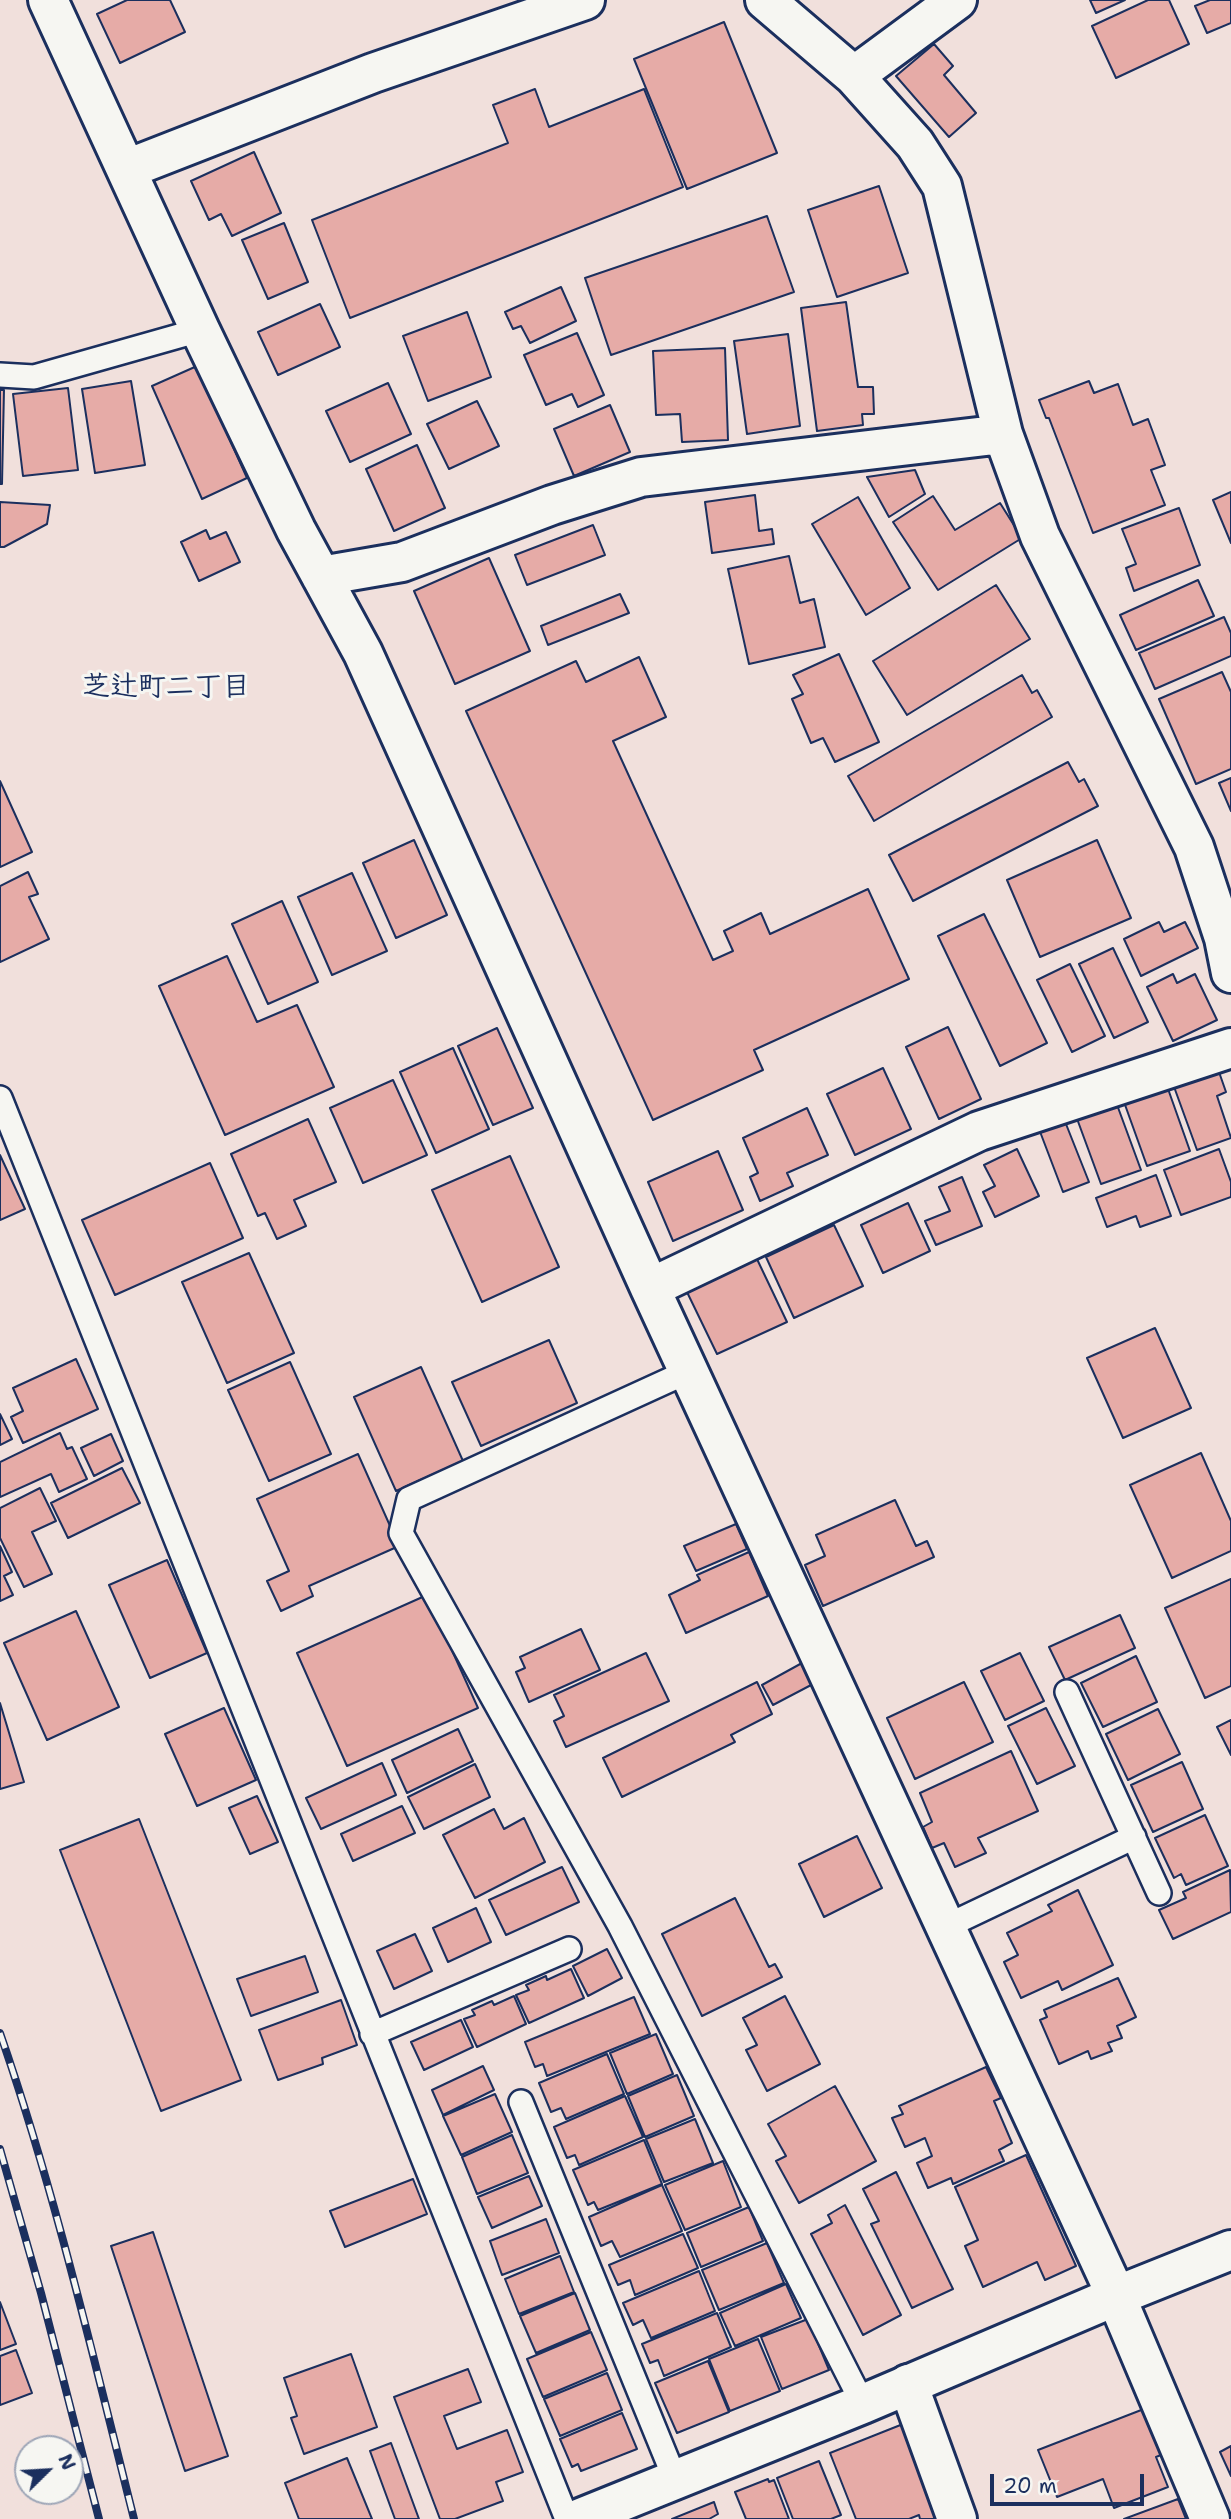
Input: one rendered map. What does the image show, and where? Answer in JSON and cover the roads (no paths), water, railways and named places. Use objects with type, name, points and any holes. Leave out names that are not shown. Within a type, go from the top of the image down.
[{"type":"street","points":[[48,0],[200,330],[296,530],[363,653],[650,1288],[1116,2296],[1210,2519]]},
{"type":"street","points":[[127,169],[373,73],[585,0]]},
{"type":"street","points":[[765,0],[854,76],[915,144],[942,186],[1003,434],[1040,536],[1194,847],[1224,938],[1231,973]]},
{"type":"street","points":[[854,76],[957,0]]},
{"type":"street","points":[[321,576],[402,562],[552,505],[641,477],[1003,434]]},
{"type":"street","points":[[650,1288],[979,1131],[1231,1048]]},
{"type":"street","points":[[578,2519],[863,2404],[1231,2250]]},
{"type":"street","points":[[908,2384],[957,2519]]},
{"type":"lane","points":[[0,374],[34,377],[200,330]]},
{"type":"lane","points":[[0,1098],[567,2519]]},
{"type":"lane","points":[[689,1371],[409,1499],[401,1533],[620,1926],[863,2404]]},
{"type":"lane","points":[[1067,1692],[1158,1893]]},
{"type":"lane","points":[[945,1927],[1134,1837]]},
{"type":"lane","points":[[372,2034],[569,1950]]},
{"type":"lane","points":[[521,2102],[675,2479]]},
{"type":"railway","points":[[0,2033],[56,2214],[134,2519]]},
{"type":"railway","points":[[0,2149],[41,2293],[99,2519]]},
{"type":"district","name":"芝辻町二丁目","points":[[166,688]]}]
